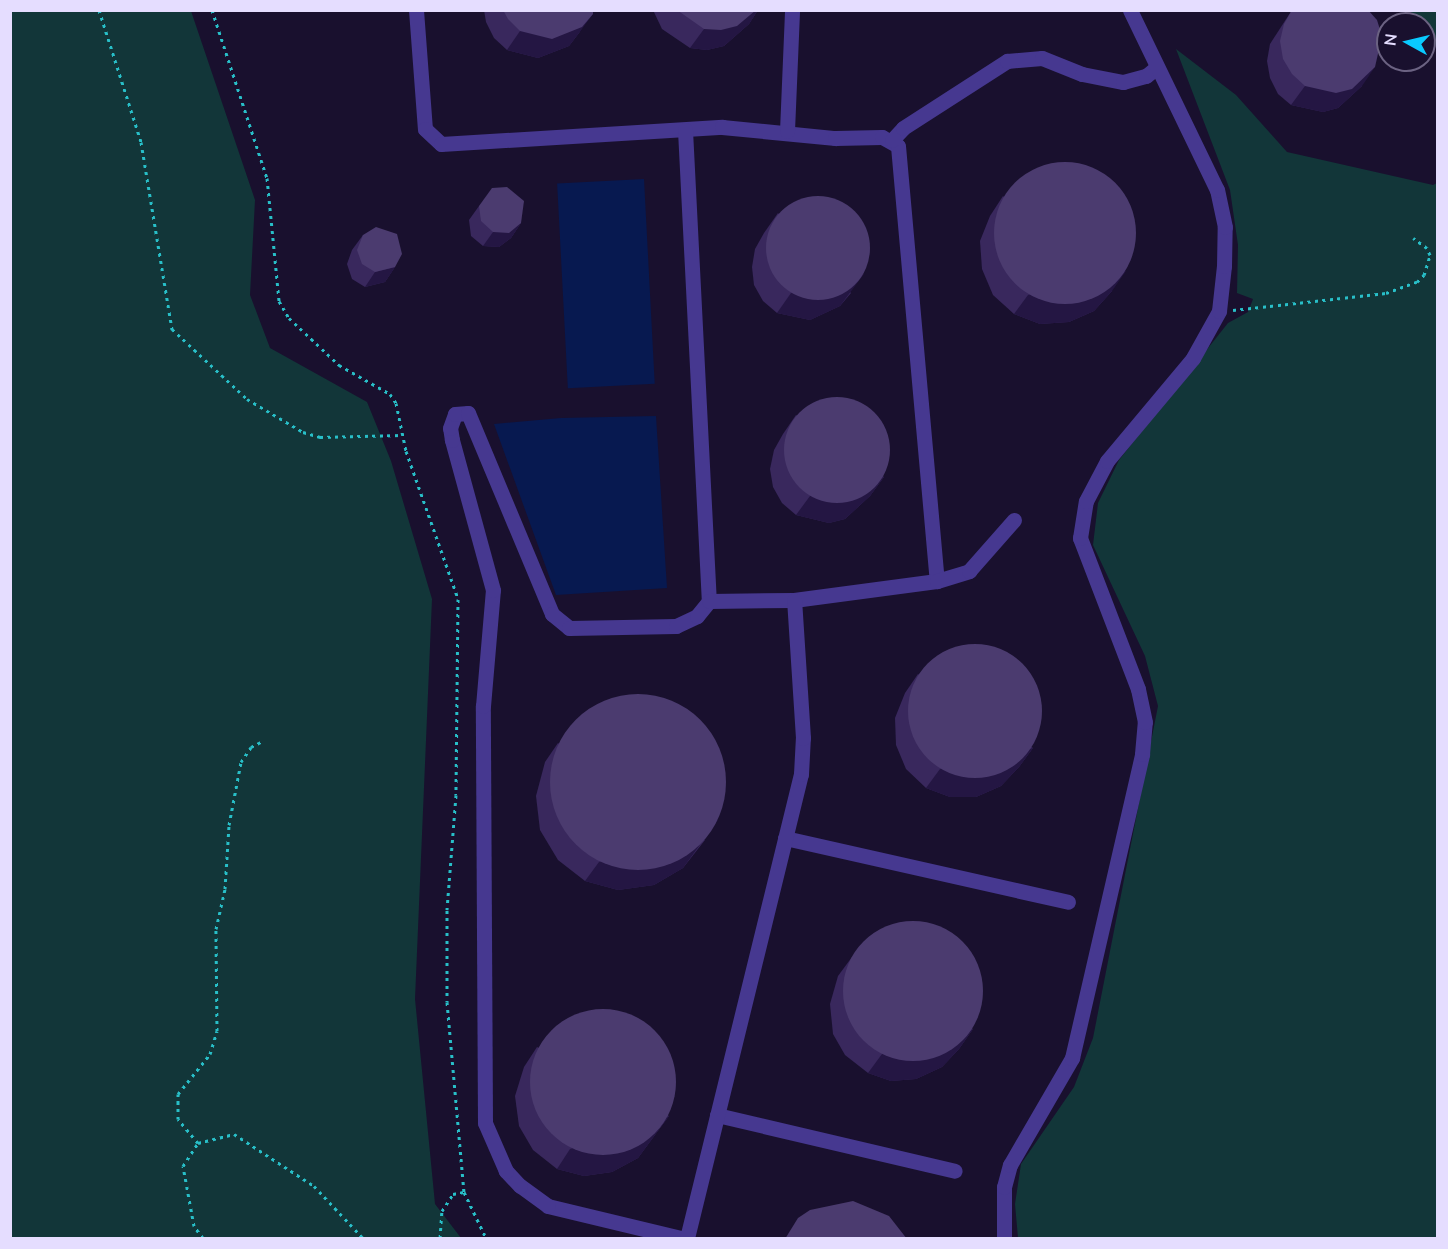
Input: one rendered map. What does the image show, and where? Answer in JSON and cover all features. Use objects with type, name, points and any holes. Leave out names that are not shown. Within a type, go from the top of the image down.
[{"type":"lane","points":[[416,10],[425,129],[441,144],[722,127],[787,130],[892,141],[901,154],[937,581]]},
{"type":"lane","points":[[787,130],[792,10]]},
{"type":"lane","points":[[1004,1239],[1004,1187],[1010,1165],[1072,1058],[1142,754],[1145,722],[1138,689],[1080,538],[1086,501],[1107,461],[1193,358],[1219,311],[1225,227],[1217,190],[1130,10]]},
{"type":"lane","points":[[892,141],[903,128],[1007,61],[1042,58],[1082,74],[1123,82],[1146,76],[1157,67]]},
{"type":"lane","points":[[681,1239],[542,1202],[506,1171],[485,1123],[483,706],[493,590],[451,434],[455,414],[468,412],[552,614],[569,628],[676,626],[697,616],[709,601],[686,130]]},
{"type":"lane","points":[[709,601],[794,600],[937,581],[969,571],[1014,520]]},
{"type":"lane","points":[[687,1239],[803,756],[794,600]]},
{"type":"lane","points":[[785,838],[1068,902]]},
{"type":"lane","points":[[717,1115],[955,1171]]},
{"type":"path","points":[[99,10],[141,142],[172,329],[247,399],[303,432],[320,437],[404,435]]},
{"type":"path","points":[[212,10],[267,178],[283,309],[339,365],[390,394],[400,411],[414,477],[458,599],[456,795],[446,934],[447,1002],[464,1191],[486,1239]]},
{"type":"path","points":[[1219,311],[1386,293],[1417,282],[1424,275],[1430,255],[1427,248],[1413,238]]},
{"type":"path","points":[[198,1143],[178,1119],[178,1094],[210,1054],[218,1031],[216,929],[225,889],[229,825],[241,762],[251,747],[261,742]]},
{"type":"path","points":[[203,1239],[194,1226],[183,1166],[198,1143],[234,1134],[315,1186],[363,1239]]},
{"type":"path","points":[[440,1239],[442,1211],[453,1194],[464,1191]]},
{"type":"green space","points":[[10,11],[191,11],[255,200],[250,295],[270,348],[367,402],[391,461],[432,599],[415,999],[435,1204],[461,1238],[11,1238]]},
{"type":"green space","points":[[1437,11],[1437,48],[1436,12],[1411,12]]},
{"type":"green space","points":[[1176,49],[1236,95],[1287,152],[1433,185],[1437,183],[1437,1238],[1018,1238],[1015,1204],[1021,1164],[1074,1087],[1093,1038],[1158,706],[1145,656],[1093,545],[1098,503],[1119,460],[1228,323],[1248,312],[1253,299],[1237,293],[1238,245],[1230,190]]},
{"type":"shaded area","points":[[644,179],[655,384],[568,388],[557,184]]},
{"type":"shaded area","points":[[656,416],[667,588],[556,595],[494,424],[561,418]]},
{"type":"building","points":[[503,10],[593,10],[593,14],[582,27],[552,39],[520,31]]},
{"type":"building","points":[[677,10],[756,10],[737,26],[721,30],[704,29]]},
{"type":"building","points":[[1292,10],[1368,10],[1376,19],[1375,67],[1352,89],[1336,93],[1305,86],[1292,74],[1283,59],[1280,41],[1284,24]]},
{"type":"building","points":[[1065,162],[1092,167],[1115,183],[1131,206],[1136,233],[1131,260],[1115,283],[1092,299],[1065,304],[1038,299],[1015,283],[999,260],[994,233],[999,206],[1015,183],[1038,167]]},
{"type":"building","points":[[507,187],[524,201],[521,223],[509,233],[493,232],[481,221],[479,206],[492,188]]},
{"type":"building","points":[[818,196],[838,200],[855,211],[866,228],[870,248],[866,268],[855,285],[838,296],[818,300],[798,296],[781,285],[770,268],[766,248],[770,228],[781,211],[798,200]]},
{"type":"building","points":[[376,227],[397,234],[402,254],[395,267],[375,272],[362,264],[357,250],[363,235]]},
{"type":"building","points":[[837,397],[857,401],[874,413],[886,430],[890,450],[886,470],[874,487],[857,499],[837,503],[817,499],[800,487],[788,470],[784,450],[788,430],[800,413],[817,401]]},
{"type":"building","points":[[975,644],[1001,649],[1023,663],[1037,685],[1042,711],[1037,737],[1023,759],[1001,773],[975,778],[949,773],[927,759],[913,737],[908,711],[913,685],[927,663],[949,649]]},
{"type":"building","points":[[638,694],[672,701],[687,709],[700,720],[711,733],[719,748],[726,782],[719,816],[711,831],[700,844],[687,855],[672,863],[638,870],[604,863],[589,855],[576,844],[565,831],[557,816],[550,782],[557,748],[565,733],[576,720],[589,709],[604,701]]},
{"type":"building","points":[[913,921],[940,927],[952,933],[962,942],[971,952],[977,964],[983,991],[977,1018],[971,1030],[962,1040],[952,1049],[940,1055],[913,1061],[886,1055],[874,1049],[864,1040],[855,1030],[849,1018],[843,991],[849,964],[855,952],[864,942],[874,933],[886,927]]},
{"type":"building","points":[[603,1009],[631,1014],[655,1030],[671,1054],[676,1082],[671,1110],[655,1134],[631,1150],[603,1155],[575,1150],[551,1134],[535,1110],[530,1082],[535,1054],[551,1030],[575,1014]]},
{"type":"building","points":[[853,1201],[889,1216],[907,1239],[785,1239],[798,1218],[810,1210]]}]
